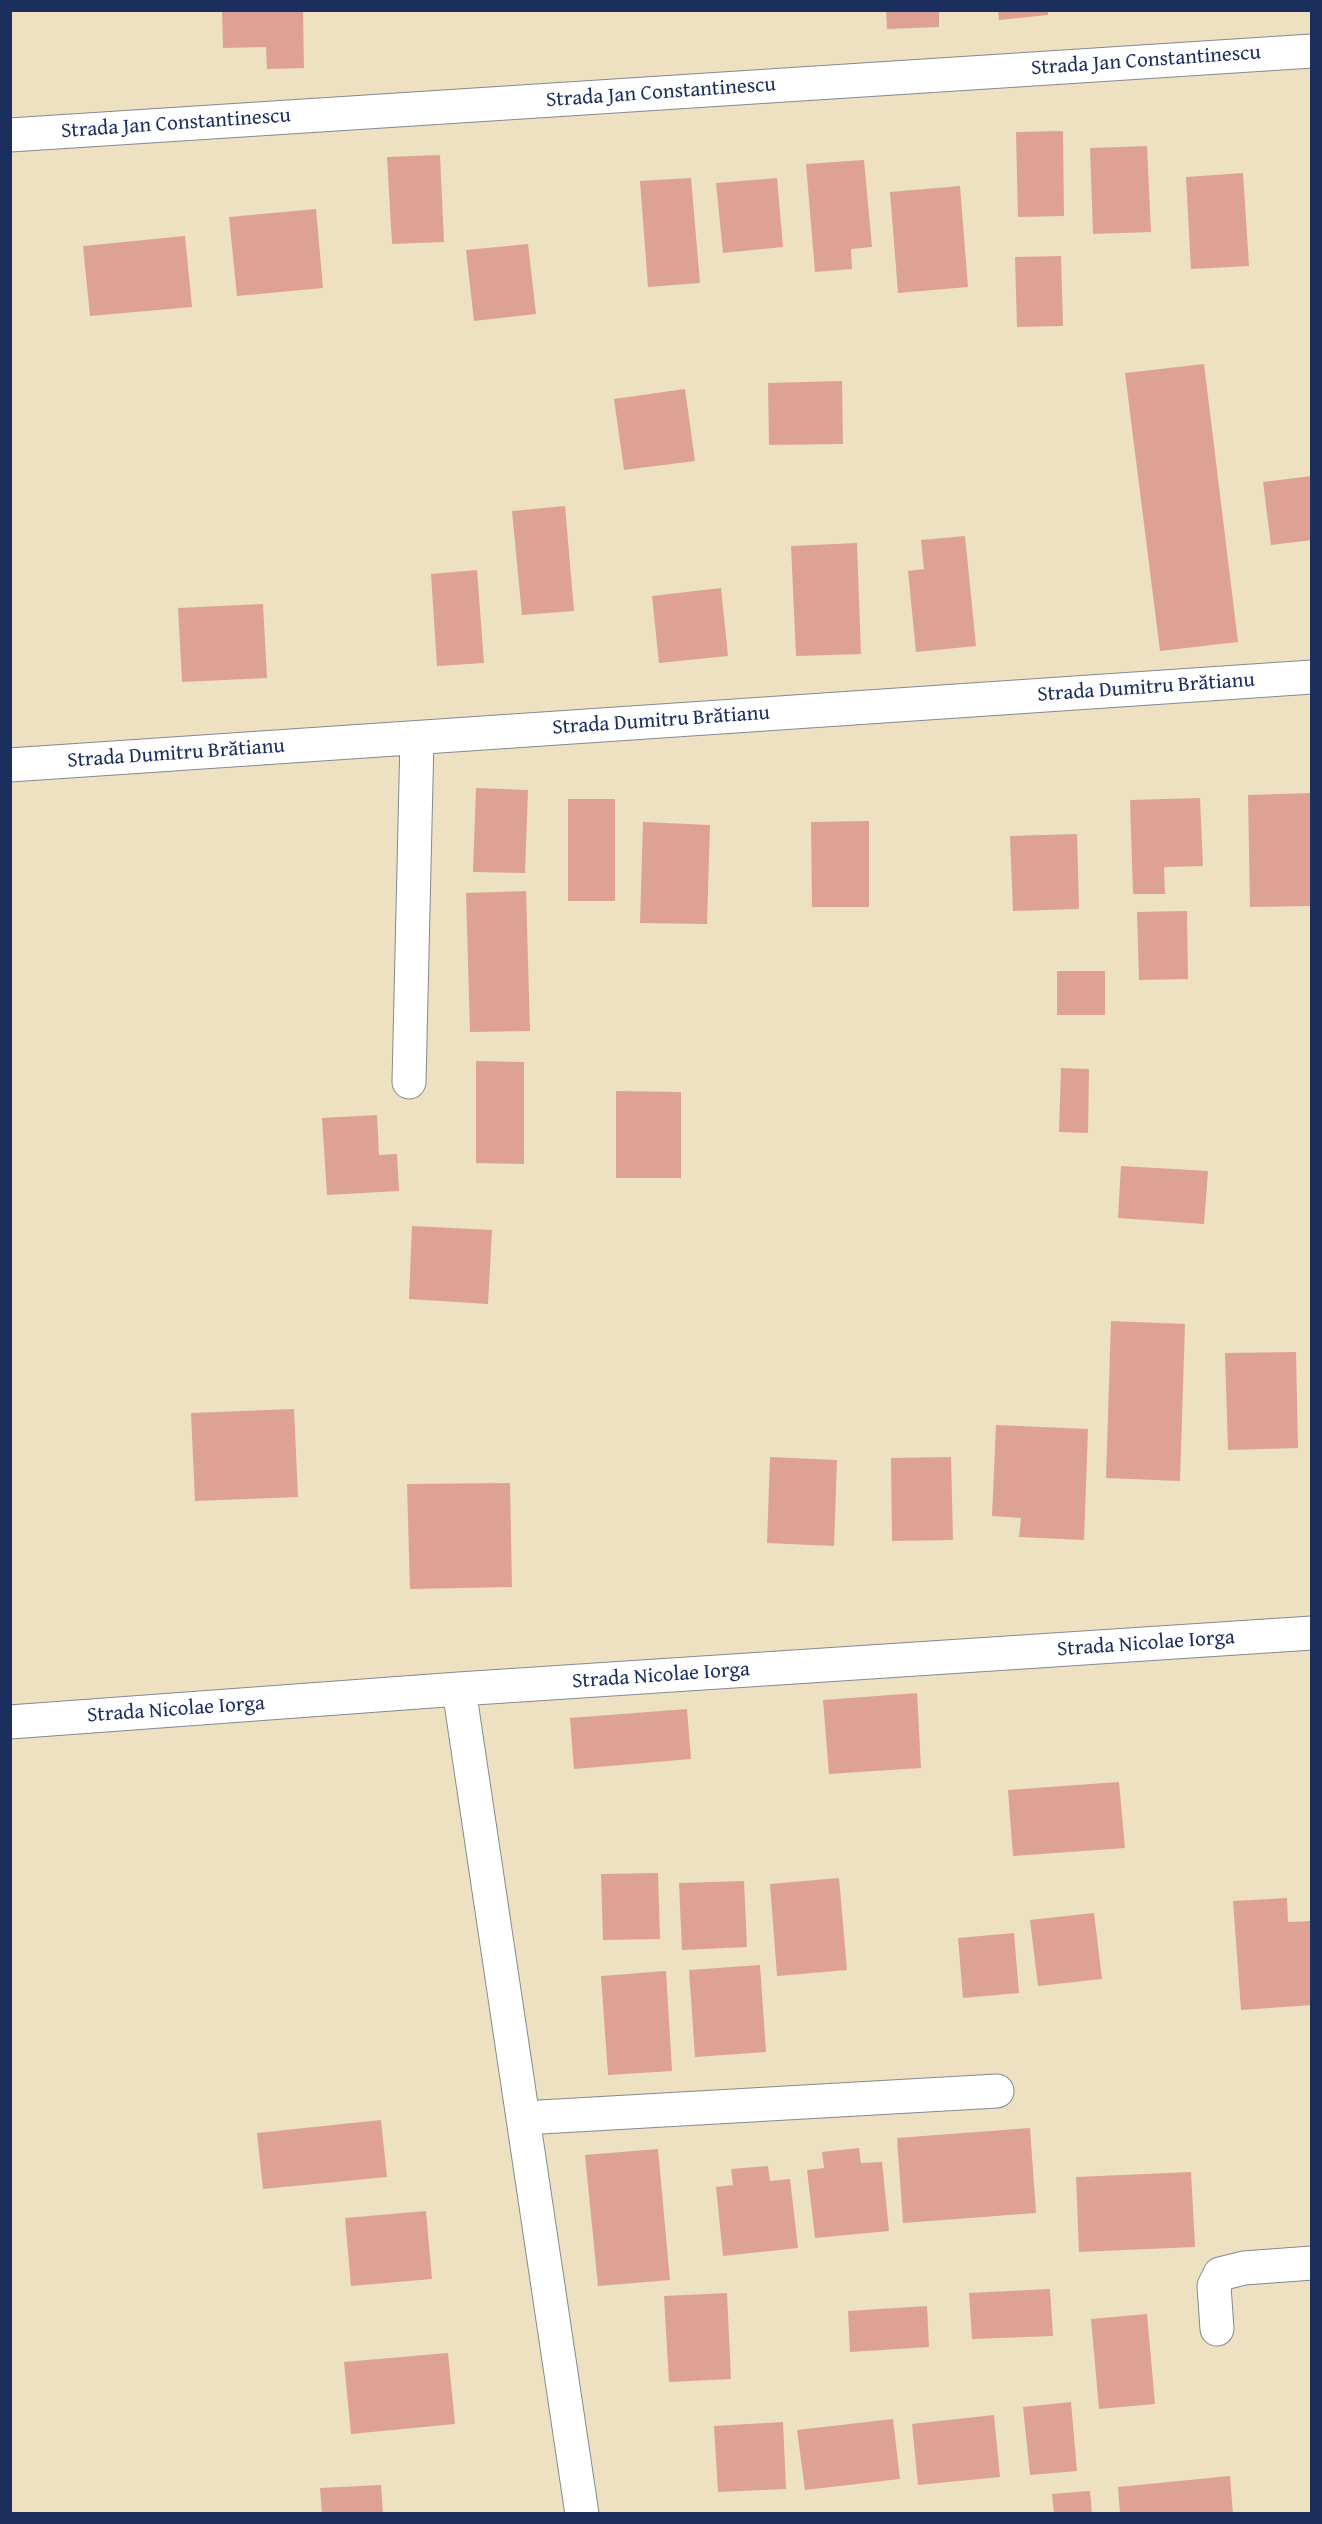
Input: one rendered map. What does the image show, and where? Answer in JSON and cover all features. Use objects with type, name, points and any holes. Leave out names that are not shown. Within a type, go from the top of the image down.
[{"type":"street","name":"Strada Jan Constantinescu","points":[[10,135],[1311,51]]},
{"type":"street","name":"Strada Dumitru Brătianu","points":[[10,765],[1311,677]]},
{"type":"street","points":[[409,1082],[417,738]]},
{"type":"street","name":"Strada Nicolae Iorga","points":[[10,1722],[459,1689],[1311,1633]]},
{"type":"street","points":[[459,1689],[582,2514]]},
{"type":"street","points":[[523,2118],[997,2091]]},
{"type":"street","points":[[1217,2330],[1214,2286],[1220,2274],[1244,2268],[1311,2263]]},
{"type":"building","points":[[222,10],[303,10],[304,68],[267,69],[266,47],[223,48]]},
{"type":"building","points":[[886,10],[939,10],[939,27],[887,29]]},
{"type":"building","points":[[998,10],[1048,10],[1048,15],[999,20]]},
{"type":"building","points":[[1063,131],[1064,216],[1018,217],[1016,132]]},
{"type":"building","points":[[1147,146],[1151,232],[1093,234],[1090,148]]},
{"type":"building","points":[[440,155],[444,242],[392,244],[387,157]]},
{"type":"building","points":[[864,160],[872,247],[851,249],[852,269],[815,272],[806,164]]},
{"type":"building","points":[[1243,173],[1249,266],[1191,269],[1186,177]]},
{"type":"building","points":[[691,178],[700,283],[648,287],[640,181]]},
{"type":"building","points":[[777,178],[783,247],[723,253],[716,183]]},
{"type":"building","points":[[960,186],[968,287],[898,293],[890,192]]},
{"type":"building","points":[[316,209],[323,288],[237,296],[229,217]]},
{"type":"building","points":[[185,236],[192,307],[90,316],[83,246]]},
{"type":"building","points":[[528,244],[536,314],[474,321],[466,250]]},
{"type":"building","points":[[1061,256],[1063,326],[1017,327],[1015,257]]},
{"type":"building","points":[[1204,364],[1238,642],[1160,651],[1125,373]]},
{"type":"building","points":[[842,381],[843,444],[769,445],[768,383]]},
{"type":"building","points":[[685,389],[695,461],[624,470],[614,399]]},
{"type":"building","points":[[1312,476],[1312,540],[1271,545],[1263,482]]},
{"type":"building","points":[[565,506],[574,611],[522,615],[512,511]]},
{"type":"building","points":[[965,536],[976,646],[916,652],[908,571],[924,569],[921,540]]},
{"type":"building","points":[[857,543],[861,654],[796,656],[791,546]]},
{"type":"building","points":[[477,570],[484,663],[437,666],[431,574]]},
{"type":"building","points":[[721,588],[728,656],[659,663],[652,596]]},
{"type":"building","points":[[263,604],[267,678],[182,682],[178,608]]},
{"type":"building","points":[[476,788],[528,790],[525,873],[473,872]]},
{"type":"building","points":[[1312,793],[1312,906],[1250,907],[1248,795]]},
{"type":"building","points":[[1200,798],[1203,866],[1164,867],[1165,894],[1133,894],[1130,800]]},
{"type":"building","points":[[568,799],[615,799],[615,901],[568,901]]},
{"type":"building","points":[[869,821],[869,907],[812,907],[811,822]]},
{"type":"building","points":[[643,822],[710,825],[707,924],[640,923]]},
{"type":"building","points":[[1077,834],[1079,909],[1013,911],[1010,836]]},
{"type":"building","points":[[526,891],[530,1031],[470,1032],[466,893]]},
{"type":"building","points":[[1187,911],[1188,979],[1139,980],[1137,912]]},
{"type":"building","points":[[1057,971],[1105,971],[1105,1015],[1057,1015]]},
{"type":"building","points":[[476,1061],[524,1062],[524,1164],[476,1163]]},
{"type":"building","points":[[1061,1068],[1089,1069],[1088,1133],[1059,1132]]},
{"type":"building","points":[[616,1091],[681,1092],[681,1178],[616,1178]]},
{"type":"building","points":[[377,1115],[379,1155],[397,1154],[399,1191],[327,1195],[322,1118]]},
{"type":"building","points":[[1121,1166],[1208,1171],[1204,1224],[1118,1218]]},
{"type":"building","points":[[412,1226],[492,1230],[488,1304],[409,1299]]},
{"type":"building","points":[[1111,1321],[1185,1324],[1180,1481],[1106,1478]]},
{"type":"building","points":[[1296,1352],[1298,1448],[1228,1450],[1225,1353]]},
{"type":"building","points":[[294,1409],[298,1497],[195,1501],[191,1413]]},
{"type":"building","points":[[996,1425],[1088,1429],[1084,1540],[1019,1537],[1021,1518],[992,1516]]},
{"type":"building","points":[[770,1457],[837,1460],[834,1546],[767,1543]]},
{"type":"building","points":[[951,1457],[953,1540],[892,1541],[891,1458]]},
{"type":"building","points":[[510,1483],[512,1587],[410,1589],[407,1484]]},
{"type":"building","points":[[917,1693],[921,1768],[829,1774],[823,1700]]},
{"type":"building","points":[[687,1709],[691,1759],[574,1769],[570,1718]]},
{"type":"building","points":[[1119,1782],[1125,1848],[1013,1856],[1008,1790]]},
{"type":"building","points":[[658,1873],[660,1939],[603,1940],[601,1874]]},
{"type":"building","points":[[839,1878],[847,1970],[777,1976],[770,1884]]},
{"type":"building","points":[[744,1881],[747,1947],[682,1950],[679,1883]]},
{"type":"building","points":[[1287,1898],[1288,1922],[1312,1921],[1312,2005],[1241,2010],[1233,1901]]},
{"type":"building","points":[[1094,1913],[1102,1979],[1038,1986],[1030,1920]]},
{"type":"building","points":[[1014,1933],[1019,1993],[963,1998],[958,1938]]},
{"type":"building","points":[[760,1965],[766,2052],[695,2057],[689,1970]]},
{"type":"building","points":[[666,1971],[672,2071],[608,2075],[601,1976]]},
{"type":"building","points":[[381,2120],[387,2177],[263,2189],[257,2133]]},
{"type":"building","points":[[1030,2128],[1036,2213],[903,2223],[897,2138]]},
{"type":"building","points":[[859,2148],[861,2163],[882,2162],[889,2231],[815,2238],[807,2170],[824,2168],[822,2152]]},
{"type":"building","points":[[658,2149],[670,2280],[598,2286],[585,2155]]},
{"type":"building","points":[[768,2166],[770,2181],[790,2179],[798,2248],[723,2256],[716,2187],[733,2185],[731,2169]]},
{"type":"building","points":[[1191,2172],[1195,2247],[1079,2252],[1076,2177]]},
{"type":"building","points":[[426,2211],[432,2279],[351,2286],[345,2218]]},
{"type":"building","points":[[1050,2289],[1053,2336],[972,2339],[969,2293]]},
{"type":"building","points":[[727,2293],[731,2379],[669,2382],[664,2296]]},
{"type":"building","points":[[927,2306],[929,2347],[850,2352],[848,2311]]},
{"type":"building","points":[[1147,2314],[1155,2404],[1099,2409],[1091,2319]]},
{"type":"building","points":[[448,2353],[455,2424],[351,2434],[344,2362]]},
{"type":"building","points":[[1071,2402],[1077,2471],[1030,2475],[1023,2407]]},
{"type":"building","points":[[994,2415],[1000,2477],[918,2485],[912,2424]]},
{"type":"building","points":[[893,2419],[900,2479],[805,2490],[797,2430]]},
{"type":"building","points":[[783,2422],[786,2489],[718,2492],[714,2426]]},
{"type":"building","points":[[1230,2476],[1233,2514],[1120,2514],[1118,2487]]},
{"type":"building","points":[[381,2485],[383,2514],[322,2514],[320,2488]]},
{"type":"building","points":[[1090,2491],[1092,2514],[1054,2514],[1052,2494]]}]
